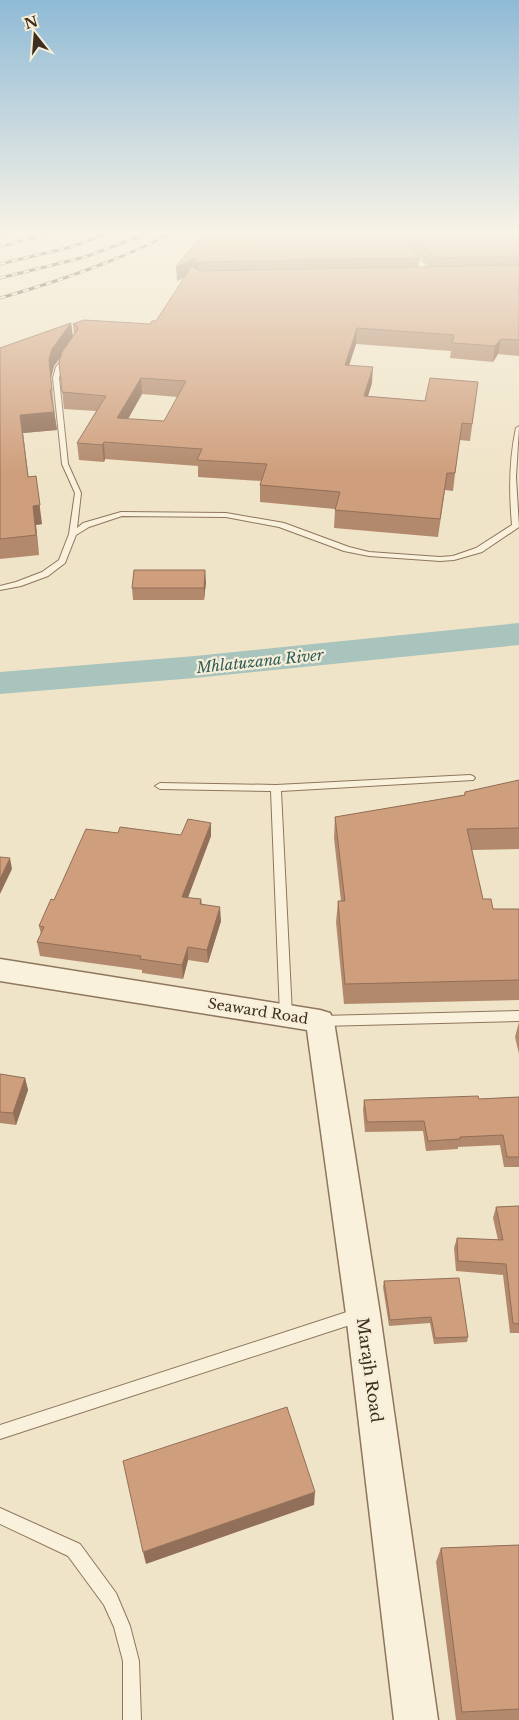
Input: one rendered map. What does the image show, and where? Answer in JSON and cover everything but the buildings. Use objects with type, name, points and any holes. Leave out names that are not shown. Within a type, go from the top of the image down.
[{"type":"street","name":"Seaward Road","points":[[0,970],[320,1021]]},
{"type":"street","name":"Marajh Road","points":[[320,1021],[363,1314],[416,1720]]},
{"type":"lane","points":[[0,588],[18,584],[45,574],[62,562],[73,534],[78,493],[65,464],[56,378],[59,367],[70,351]]},
{"type":"lane","points":[[73,534],[86,525],[121,514],[226,515],[281,525],[347,549],[369,554],[440,559],[454,558],[479,550],[518,525],[512,495],[512,471],[519,428]]},
{"type":"lane","points":[[160,786],[276,788],[470,778]]},
{"type":"lane","points":[[276,788],[286,1015]]},
{"type":"lane","name":"Seaward Road","points":[[320,1021],[519,1016]]},
{"type":"lane","points":[[0,1432],[363,1314]]},
{"type":"lane","points":[[0,1516],[74,1550],[110,1599],[122,1626],[131,1661],[132,1720]]},
{"type":"waterway","name":"Mhlatuzana River","points":[[0,683],[195,667],[519,634]]}]
